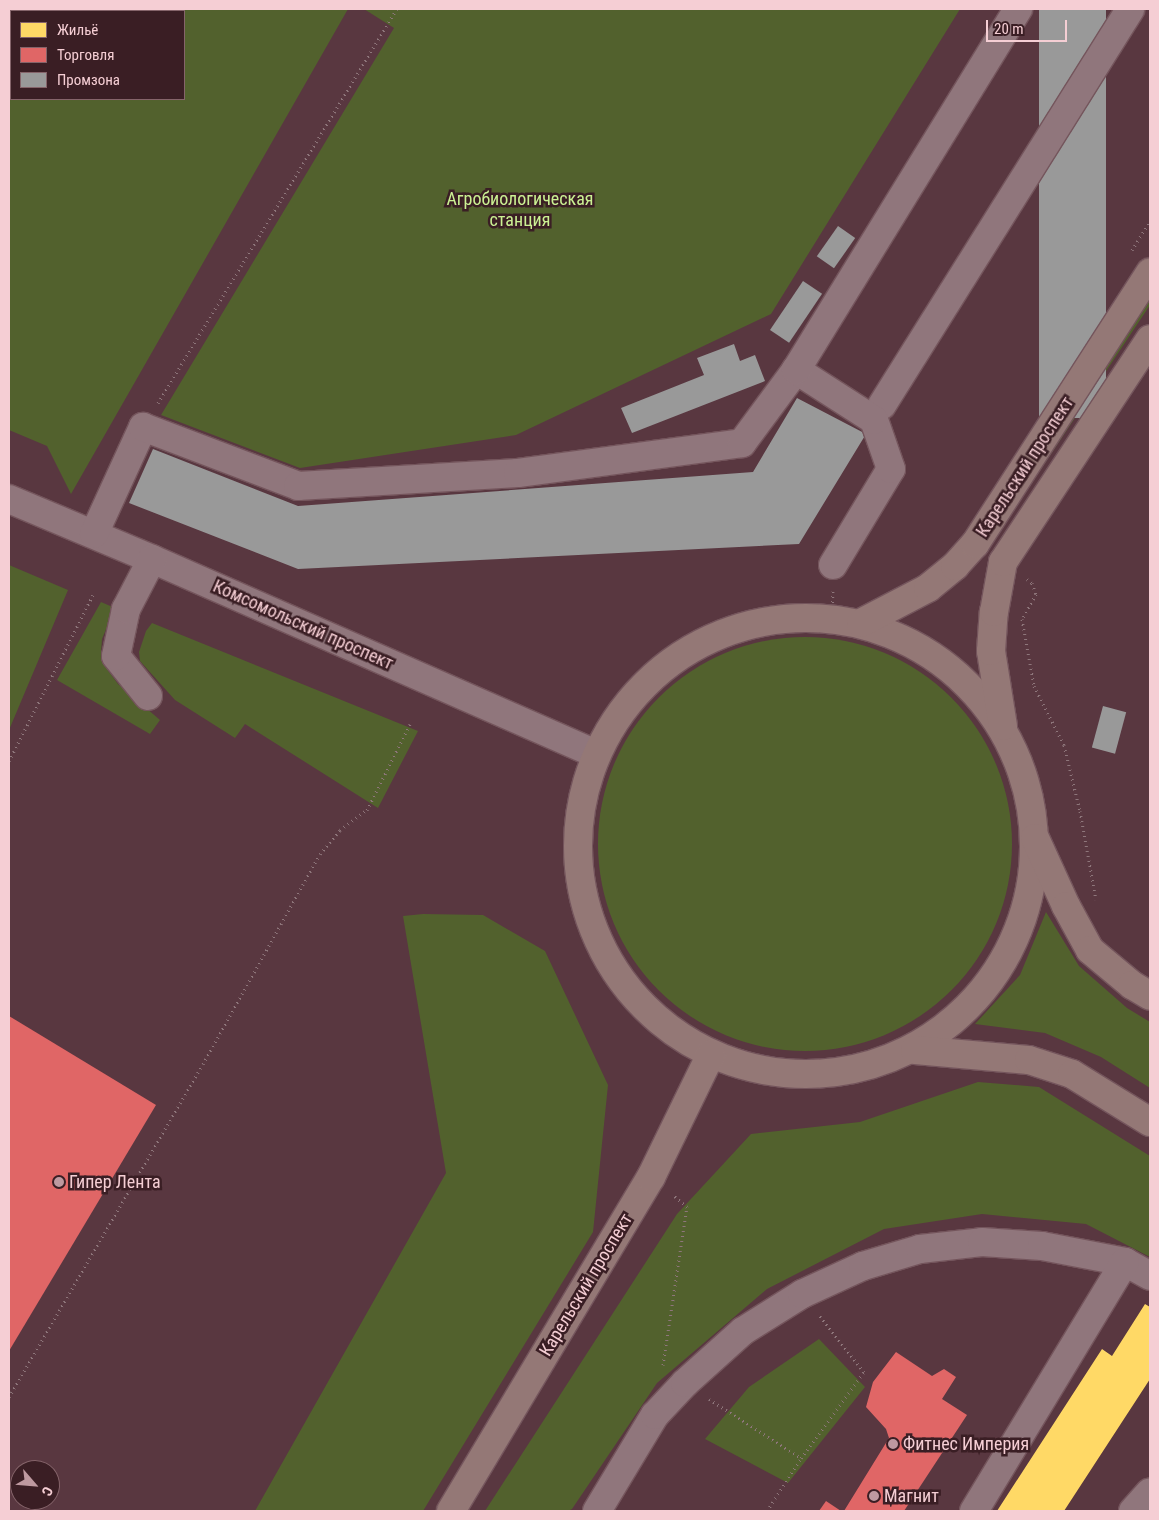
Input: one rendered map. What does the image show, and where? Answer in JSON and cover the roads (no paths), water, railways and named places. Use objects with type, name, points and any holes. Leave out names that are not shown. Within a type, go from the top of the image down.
[{"type":"main road","name":"Карельский проспект","points":[[861,623],[928,588],[955,566],[975,544],[1150,272]]},
{"type":"main road","name":"Карельский проспект","points":[[1003,726],[991,651],[994,612],[1003,562],[1150,339]]},
{"type":"main road","points":[[1035,838],[1025,909],[995,967],[960,1016],[915,1050],[868,1070],[834,1076],[770,1074],[711,1054],[655,1020],[610,967],[579,881],[577,834],[596,754],[636,693],[669,663],[702,642],[752,624],[795,617],[832,618],[861,623],[918,646],[952,669],[1003,726],[1023,774],[1035,838],[1066,906],[1090,950],[1132,985],[1150,996]]},
{"type":"main road","points":[[915,1050],[1029,1060],[1072,1074],[1150,1122]]},
{"type":"main road","name":"Карельский проспект","points":[[451,1511],[651,1177],[711,1054]]},
{"type":"street","points":[[94,534],[143,427],[298,486],[518,473],[742,443],[796,370],[1018,9]]},
{"type":"street","points":[[882,405],[1130,9]]},
{"type":"street","points":[[796,370],[874,420],[891,469],[833,565]]},
{"type":"street","name":"Комсомольский проспект","points":[[9,498],[596,754]]},
{"type":"street","points":[[148,696],[116,656],[126,609],[152,559]]},
{"type":"street","points":[[597,1511],[655,1415],[685,1383],[743,1331],[802,1294],[863,1266],[920,1249],[982,1242],[1042,1246],[1125,1262],[1150,1276]]},
{"type":"street","points":[[974,1511],[1125,1262]]},
{"type":"street","points":[[1133,1511],[1150,1492]]},
{"type":"place","name":"Гипер Лента","points":[[59,1182]]},
{"type":"place","name":"Фитнес Империя","points":[[893,1444]]},
{"type":"place","name":"Магнит","points":[[874,1496]]},
{"type":"park label","name":"Агробиологическая станция","points":[[520,210]]}]
